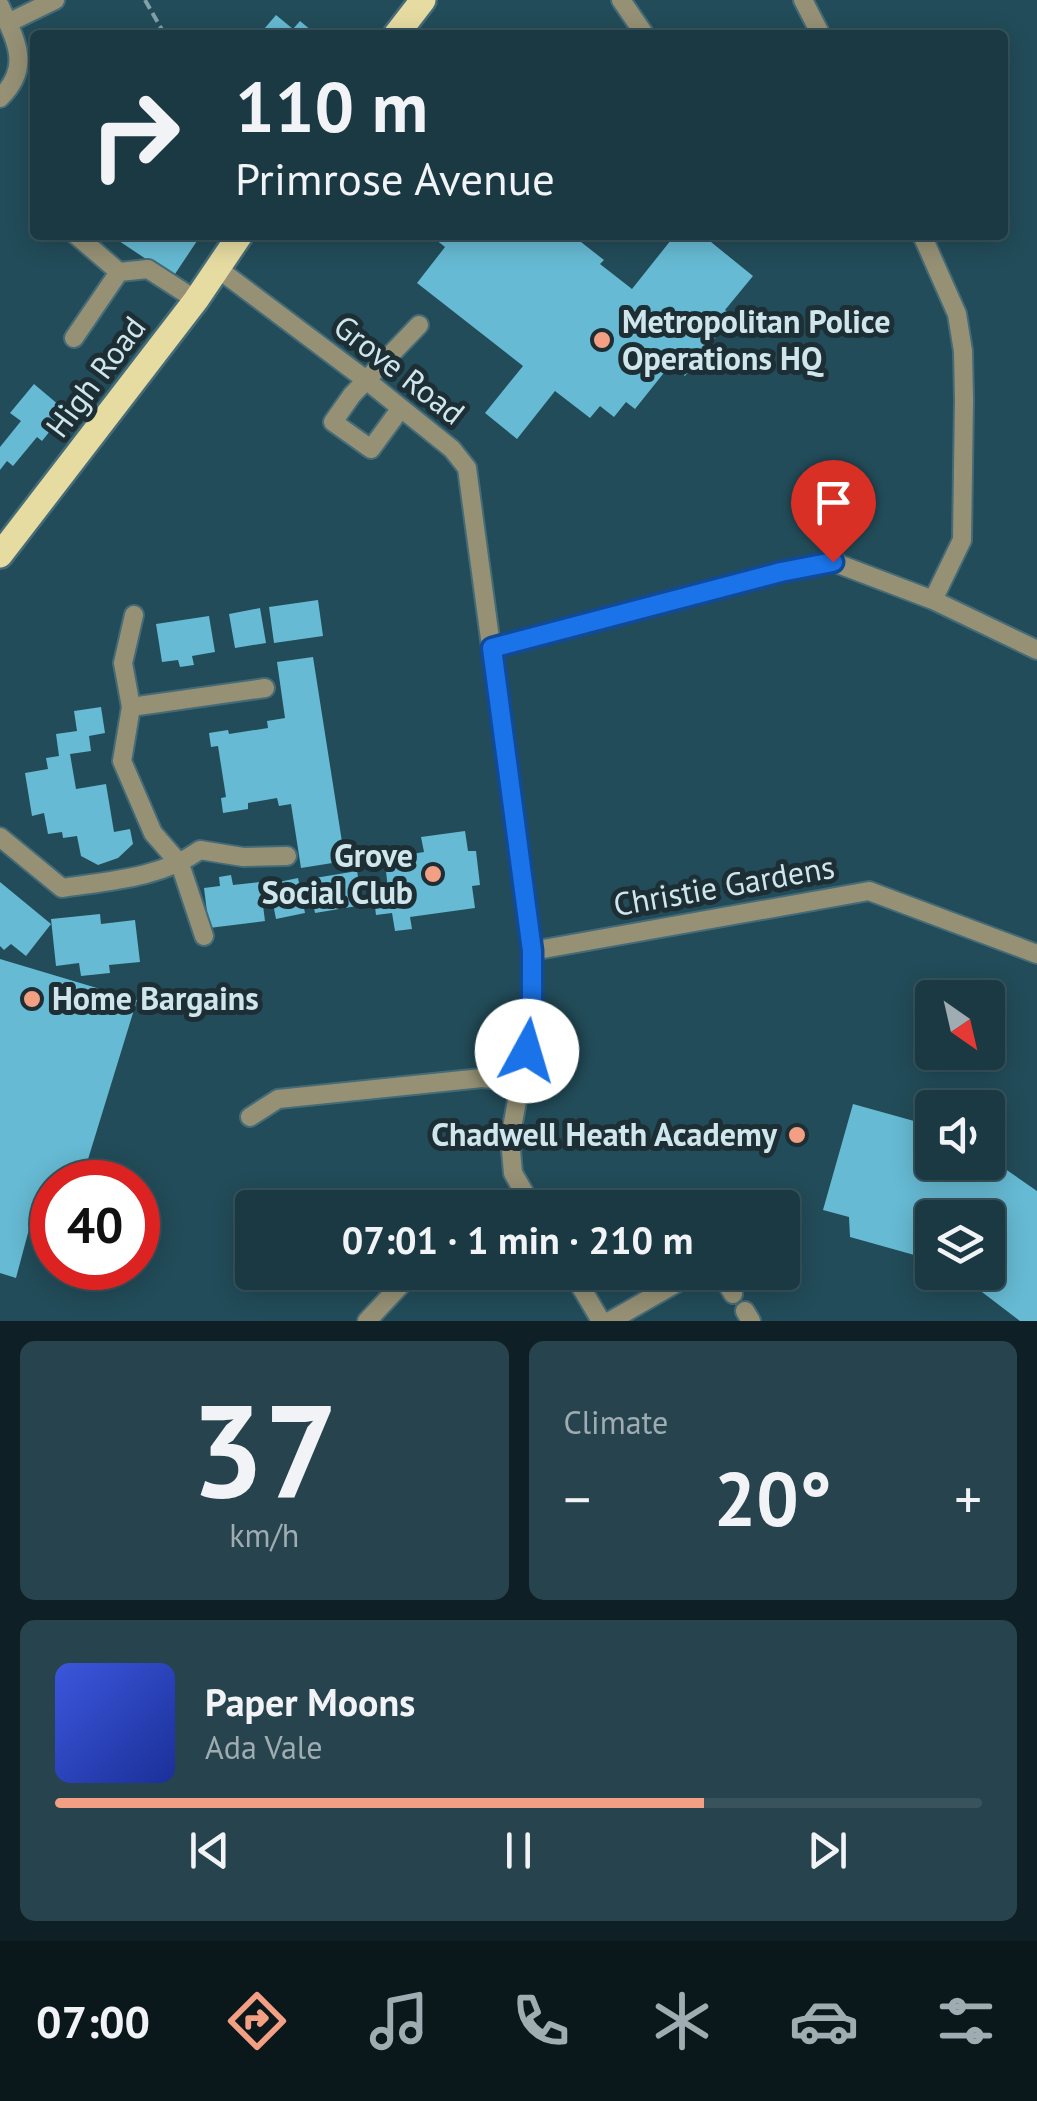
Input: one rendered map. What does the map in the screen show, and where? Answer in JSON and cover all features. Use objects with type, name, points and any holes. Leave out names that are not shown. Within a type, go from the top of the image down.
[{"type":"main road","points":[[400,30],[423,0]]},
{"type":"main road","name":"High Road","points":[[0,555],[196,300],[237,240]]},
{"type":"street","points":[[621,0],[642,30]]},
{"type":"street","points":[[803,0],[818,30]]},
{"type":"street","points":[[0,98],[14,84],[20,63],[4,15],[52,2]]},
{"type":"street","points":[[82,240],[119,272],[148,269],[196,300]]},
{"type":"street","points":[[924,240],[947,287],[963,350],[962,540],[933,600]]},
{"type":"street","name":"Grove Road","points":[[217,268],[366,380],[452,449],[467,468],[532,951],[532,1019],[510,1138],[513,1173],[523,1190]]},
{"type":"street","points":[[74,338],[119,272]]},
{"type":"street","points":[[401,408],[371,449],[333,422],[366,380],[419,325]]},
{"type":"street","points":[[492,648],[833,562],[933,600],[1037,650]]},
{"type":"street","points":[[134,615],[124,663],[131,708],[122,761],[153,833],[180,864],[204,936]]},
{"type":"street","points":[[131,708],[265,688]]},
{"type":"street","points":[[0,837],[62,888],[180,864],[200,850],[243,857],[287,856]]},
{"type":"street","name":"Christie Gardens","points":[[532,951],[869,891],[1037,954]]},
{"type":"street","points":[[250,1116],[278,1099],[482,1078],[521,1082]]},
{"type":"street","points":[[367,1321],[395,1290]]},
{"type":"street","points":[[583,1290],[601,1321]]},
{"type":"street","points":[[610,1321],[664,1290]]},
{"type":"street","points":[[731,1290],[733,1294]]},
{"type":"path","points":[[145,0],[162,30]]},
{"type":"building","points":[[276,15],[293,29],[300,21],[311,30],[263,30]]},
{"type":"building","points":[[118,240],[198,240],[173,277]]},
{"type":"building","name":"Metropolitan Police Operations HQ","points":[[436,240],[578,240],[604,260],[600,264],[632,289],[671,240],[712,240],[753,276],[725,310],[733,316],[685,376],[671,364],[635,409],[626,402],[614,417],[600,406],[590,418],[555,391],[517,439],[485,413],[523,366],[417,283],[445,247]]},
{"type":"building","points":[[34,384],[66,411],[42,441],[37,437],[13,466],[7,461],[0,470],[0,447],[21,421],[10,413]]},
{"type":"building","points":[[318,600],[323,636],[274,643],[269,607]]},
{"type":"building","points":[[260,608],[266,643],[235,648],[229,614]]},
{"type":"building","points":[[209,616],[215,652],[192,656],[194,665],[180,667],[178,660],[162,662],[156,624]]},
{"type":"building","points":[[313,657],[345,861],[301,868],[291,804],[279,806],[277,798],[223,813],[221,798],[226,797],[218,746],[211,747],[209,733],[268,728],[267,721],[285,718],[277,662]]},
{"type":"building","points":[[101,707],[105,733],[89,736],[91,751],[70,754],[76,789],[106,784],[114,832],[130,829],[133,844],[118,858],[98,865],[81,856],[77,836],[48,834],[44,813],[32,816],[25,773],[48,769],[46,758],[59,756],[56,734],[77,731],[74,711]]},
{"type":"building","name":"Grove Social Club","points":[[465,831],[468,851],[476,851],[480,885],[472,886],[475,908],[410,917],[412,929],[395,931],[392,913],[376,915],[374,899],[389,897],[385,863],[424,852],[421,837]]},
{"type":"building","points":[[357,871],[363,905],[315,913],[309,879]]},
{"type":"building","points":[[231,875],[233,885],[260,882],[265,921],[209,928],[204,888],[220,886],[219,877]]},
{"type":"building","points":[[298,878],[305,913],[276,919],[269,884]]},
{"type":"building","points":[[0,882],[51,924],[26,956],[11,944],[4,950],[0,946]]},
{"type":"building","points":[[100,914],[101,924],[135,920],[140,962],[109,965],[110,973],[81,976],[79,963],[56,966],[51,919]]},
{"type":"building","points":[[0,959],[137,1000],[88,1160],[30,1160],[30,1226],[16,1278],[0,1273]]},
{"type":"building","points":[[853,1104],[915,1121],[915,1180],[1005,1180],[1005,1169],[1037,1191],[1037,1321],[1020,1321],[979,1290],[1005,1290],[1005,1200],[915,1200],[915,1255],[850,1237],[849,1217],[823,1210]]},
{"type":"place","name":"Metropolitan Police Operations HQ","points":[[602,340]]},
{"type":"place","name":"Grove Social Club","points":[[433,874]]},
{"type":"place","name":"Home Bargains","points":[[32,999]]},
{"type":"place","name":"Chadwell Heath Academy","points":[[797,1135]]},
{"type":"route","points":[[527,1051],[532,1019],[532,951],[492,648],[781,572],[833,562]]}]
